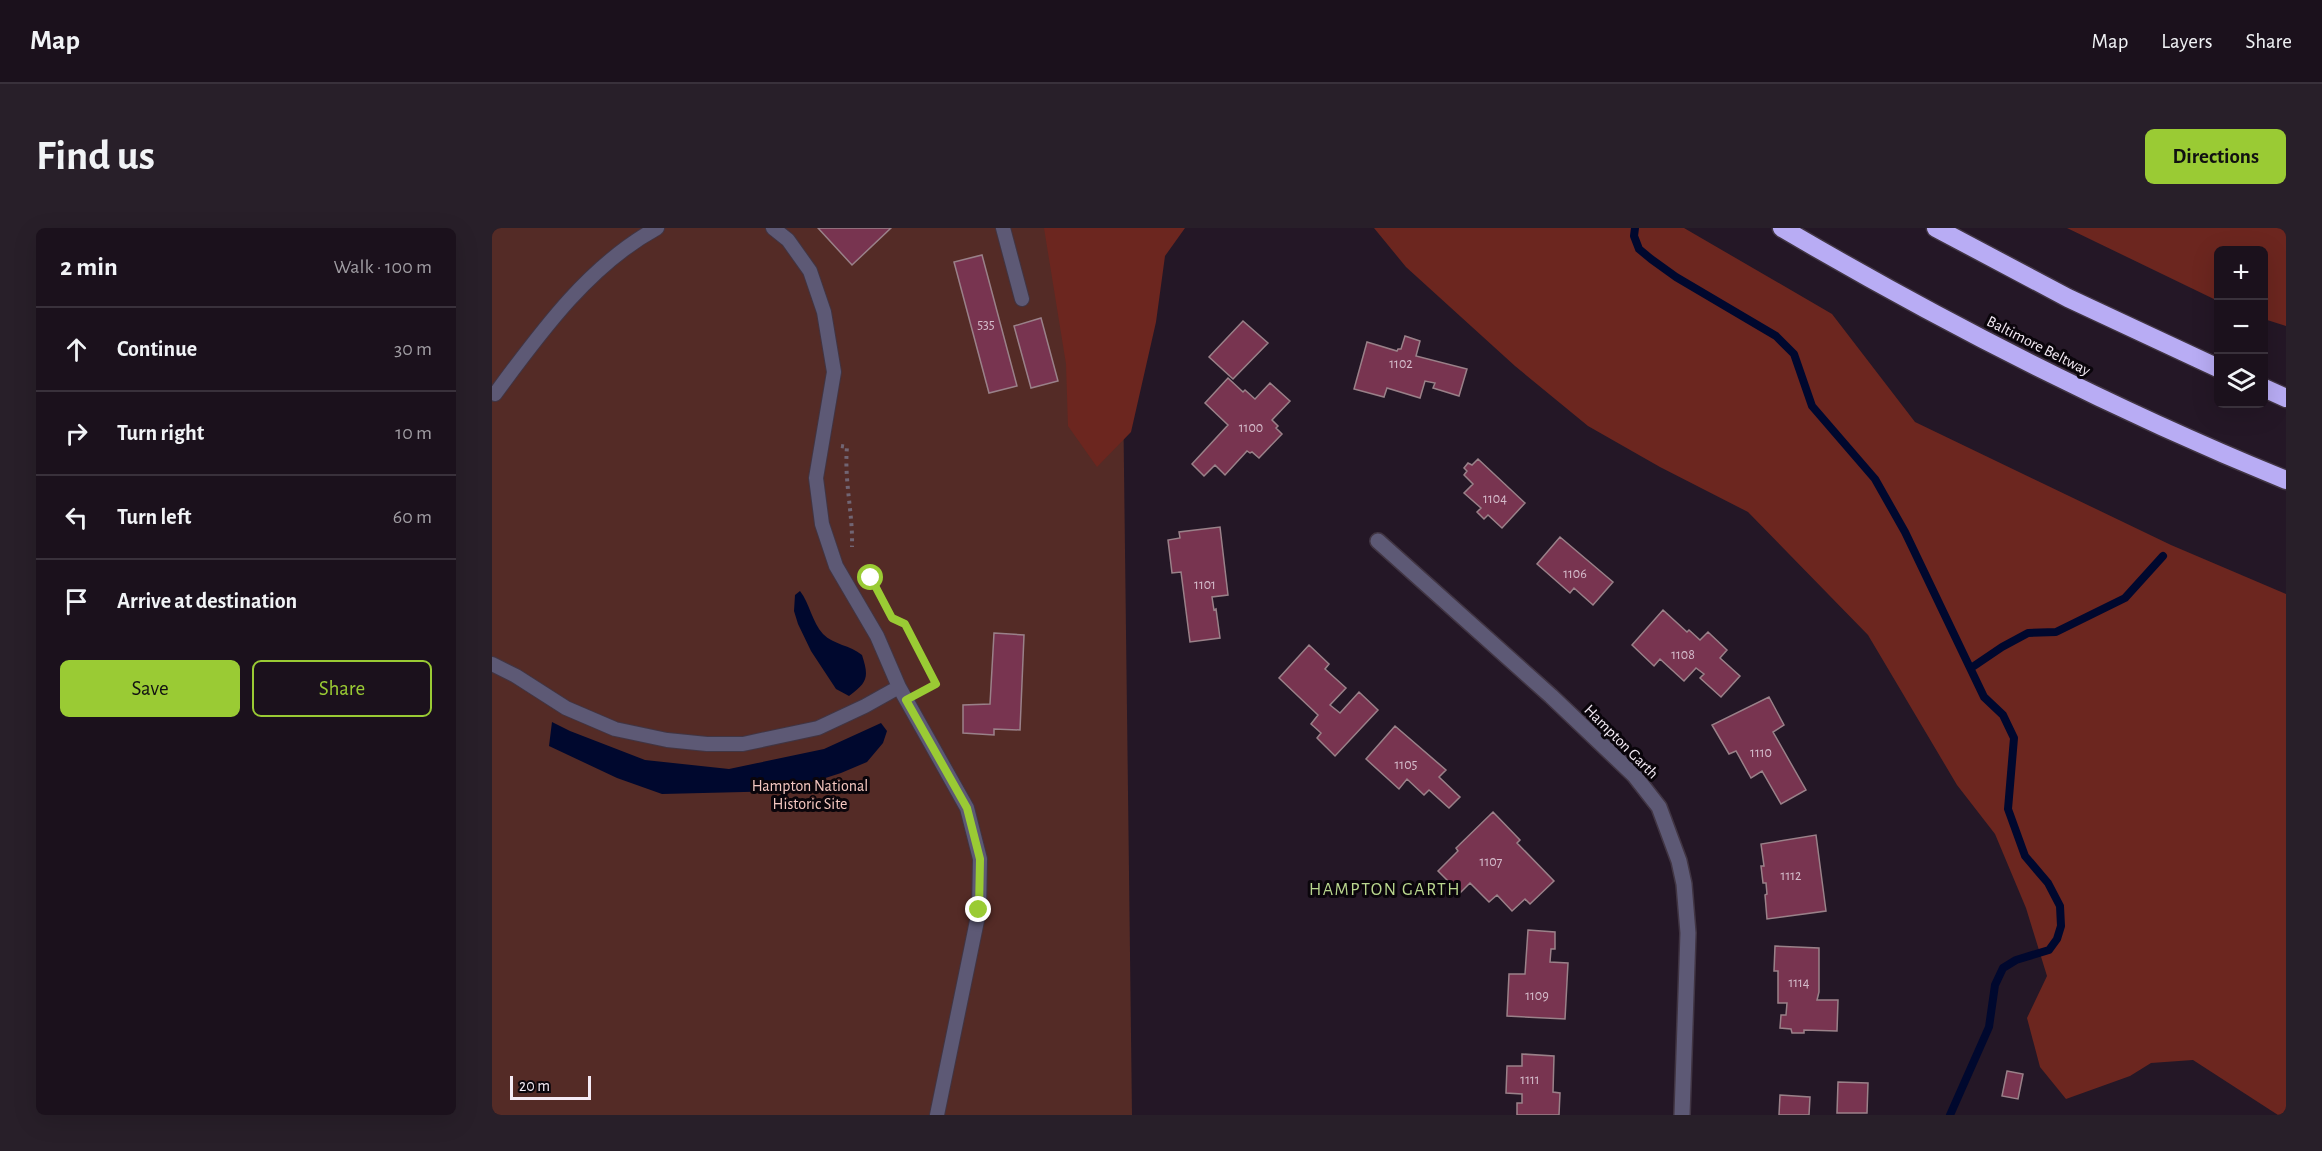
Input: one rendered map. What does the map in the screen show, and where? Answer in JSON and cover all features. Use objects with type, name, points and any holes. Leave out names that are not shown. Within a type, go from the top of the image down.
[{"type":"highway","name":"Baltimore Beltway","points":[[1782,228],[1854,270],[2034,366],[2218,452],[2286,480]]},
{"type":"highway","points":[[1936,228],[2068,298],[2214,366]]},
{"type":"highway","points":[[2268,390],[2286,398]]},
{"type":"street","name":"Hampton Garth","points":[[1378,542],[1576,720],[1634,775],[1659,807],[1679,861],[1684,884],[1688,933],[1682,1115]]},
{"type":"lane","points":[[495,394],[581,286],[626,248],[657,228]]},
{"type":"lane","points":[[773,228],[788,240],[810,272],[824,312],[834,372],[816,478],[822,524],[836,566],[877,636],[899,687],[967,808],[980,859],[979,910],[937,1115]]},
{"type":"lane","points":[[1003,228],[1022,299]]},
{"type":"lane","points":[[492,664],[516,676],[566,708],[615,729],[668,740],[707,744],[743,744],[818,728],[899,687]]},
{"type":"path","points":[[821,444],[848,447],[846,464],[853,528],[852,551]]},
{"type":"path","points":[[860,565],[865,576],[871,578],[892,618],[905,624],[936,684],[906,700]]},
{"type":"green space","name":"Hampton National Historic Site","points":[[492,228],[1121,228],[1132,1115],[492,1115]]},
{"type":"shaded area","points":[[1044,228],[1185,228],[1165,256],[1156,322],[1131,432],[1097,467],[1068,426],[1066,364]]},
{"type":"shaded area","points":[[1374,228],[1684,228],[1832,314],[1915,422],[2171,545],[2286,594],[2286,1115],[2278,1115],[2193,1060],[2151,1063],[2130,1076],[2066,1099],[2040,1067],[2027,1018],[2047,976],[2026,908],[1995,834],[1957,785],[1868,635],[1748,512],[1660,467],[1588,426],[1515,366],[1406,267]]},
{"type":"shaded area","points":[[2067,228],[2286,228],[2286,326],[2268,320],[2268,246],[2214,246],[2214,299]]},
{"type":"water","points":[[800,591],[823,634],[832,641],[862,655],[866,669],[865,679],[860,687],[849,696],[836,689],[811,651],[798,624],[794,611],[795,595]]},
{"type":"water","points":[[552,722],[645,760],[729,769],[824,749],[881,723],[887,731],[883,743],[867,762],[785,791],[662,794],[617,778],[549,746]]},
{"type":"building","points":[[818,228],[891,228],[852,265]]},
{"type":"building","points":[[982,255],[1017,386],[989,393],[954,262]]},
{"type":"building","points":[[1041,318],[1058,381],[1031,388],[1014,326]]},
{"type":"building","points":[[1243,321],[1268,343],[1233,379],[1209,357]]},
{"type":"building","points":[[1405,336],[1420,341],[1416,356],[1467,369],[1459,396],[1433,388],[1435,383],[1425,381],[1420,398],[1387,388],[1384,397],[1354,389],[1367,342],[1397,351],[1401,349]]},
{"type":"building","points":[[1228,378],[1243,392],[1245,390],[1255,399],[1270,383],[1290,401],[1272,420],[1282,434],[1259,458],[1247,451],[1225,475],[1215,465],[1204,476],[1192,464],[1228,425],[1205,403]]},
{"type":"building","points":[[1478,459],[1525,503],[1502,528],[1488,515],[1484,519],[1477,512],[1481,508],[1464,493],[1473,484],[1464,475],[1467,471],[1464,468],[1468,463],[1472,465]]},
{"type":"building","points":[[1220,527],[1228,595],[1212,597],[1220,638],[1190,642],[1181,572],[1172,573],[1168,540],[1180,538],[1179,532]]},
{"type":"building","points":[[1560,537],[1613,582],[1593,605],[1574,588],[1570,593],[1537,564]]},
{"type":"building","points":[[1663,610],[1687,632],[1689,630],[1700,640],[1708,632],[1727,650],[1720,658],[1740,676],[1721,697],[1700,678],[1704,674],[1696,668],[1684,681],[1660,659],[1654,666],[1632,645]]},
{"type":"building","points":[[994,633],[1024,635],[1020,730],[994,729],[994,735],[963,733],[963,705],[990,704]]},
{"type":"building","points":[[1309,645],[1329,664],[1325,669],[1346,688],[1330,705],[1340,713],[1359,692],[1378,710],[1335,756],[1317,738],[1321,733],[1311,724],[1318,715],[1279,678]]},
{"type":"building","points":[[1769,697],[1784,725],[1773,732],[1806,790],[1781,804],[1762,771],[1751,778],[1736,751],[1729,754],[1712,725]]},
{"type":"building","points":[[1395,726],[1446,770],[1439,777],[1460,797],[1449,808],[1429,790],[1424,795],[1407,779],[1399,789],[1366,759]]},
{"type":"building","points":[[1493,812],[1520,840],[1517,843],[1554,881],[1530,904],[1525,899],[1512,911],[1497,895],[1489,902],[1470,883],[1460,893],[1438,871],[1458,851],[1456,848]]},
{"type":"building","points":[[1816,835],[1826,911],[1767,919],[1765,895],[1767,894],[1766,883],[1763,883],[1761,866],[1764,866],[1761,844]]},
{"type":"building","points":[[1528,930],[1555,932],[1555,949],[1551,949],[1550,962],[1568,963],[1565,1019],[1507,1016],[1509,974],[1525,974]]},
{"type":"building","points":[[1775,946],[1819,948],[1817,1000],[1838,1000],[1837,1031],[1804,1030],[1804,1033],[1792,1033],[1791,1029],[1780,1028],[1781,1015],[1786,1015],[1787,1003],[1778,1003],[1778,971],[1774,971]]},
{"type":"building","points":[[1522,1054],[1554,1056],[1553,1092],[1560,1093],[1559,1115],[1517,1115],[1517,1103],[1522,1103],[1522,1094],[1506,1093],[1507,1066],[1522,1066]]},
{"type":"building","points":[[2007,1071],[2023,1074],[2018,1099],[2002,1096]]},
{"type":"building","points":[[1838,1082],[1868,1083],[1867,1113],[1837,1113]]},
{"type":"building","points":[[1780,1095],[1810,1097],[1809,1115],[1779,1115]]},
{"type":"waterway","points":[[1635,228],[1634,236],[1639,249],[1651,259],[1676,277],[1776,336],[1794,354],[1812,406],[1875,479],[1905,532],[1984,697],[2003,715],[2014,738],[2008,809],[2025,856],[2048,883],[2060,906],[2061,926],[2057,939],[2049,950],[2016,960],[2003,968],[1995,985],[1989,1027],[1950,1115]]},
{"type":"waterway","points":[[1971,668],[2028,633],[2056,632],[2125,598],[2163,556]]},
{"type":"district","name":"HAMPTON GARTH","points":[[1385,889]]},
{"type":"route","points":[[871,578],[892,618],[905,624],[936,684],[906,700],[967,808],[980,859],[979,910]]}]
